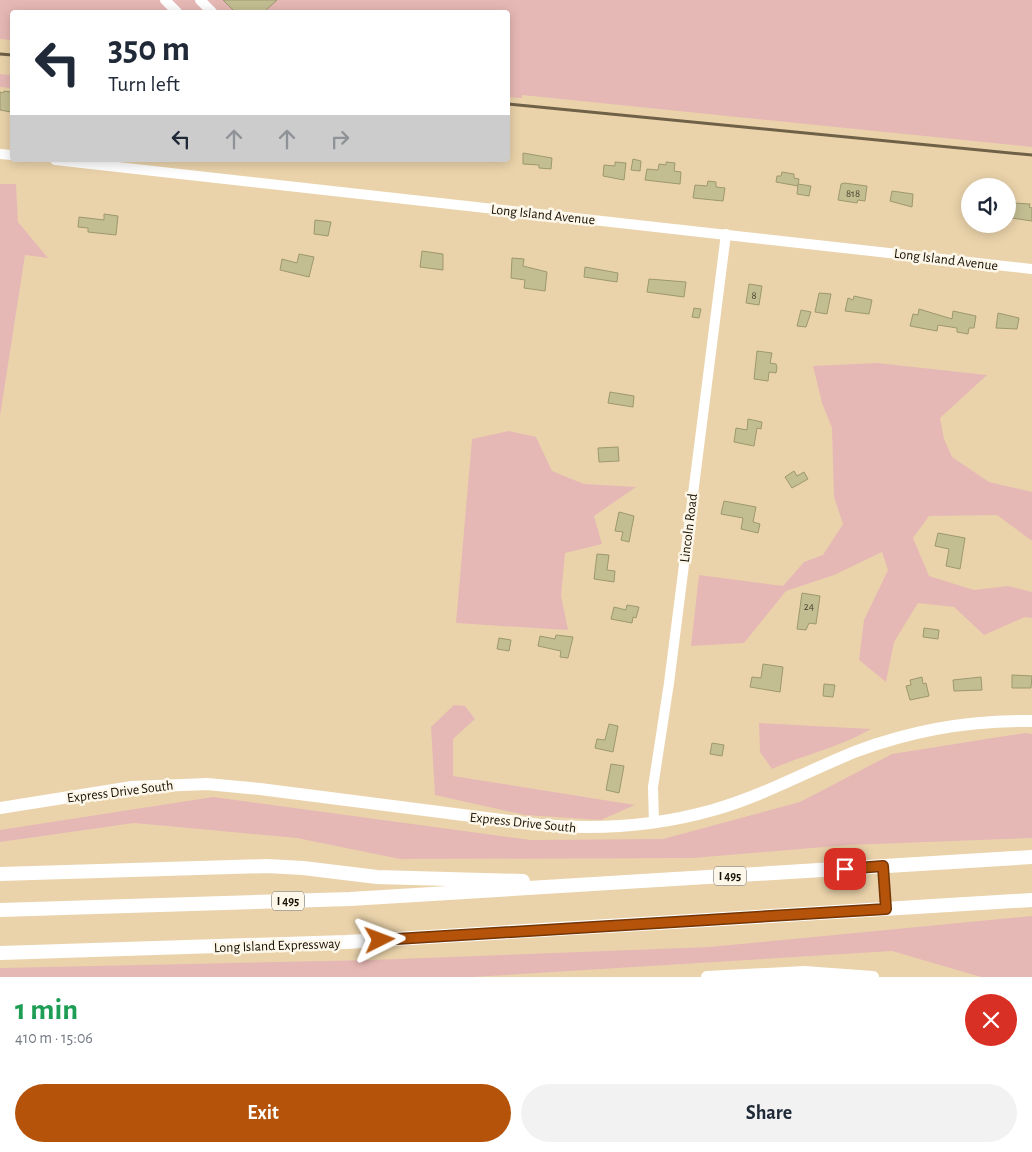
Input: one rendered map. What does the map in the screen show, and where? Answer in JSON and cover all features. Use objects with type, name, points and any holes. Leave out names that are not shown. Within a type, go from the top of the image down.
[{"type":"highway","name":"I 495","points":[[0,910],[221,904],[577,885],[1032,857]]},
{"type":"highway","points":[[0,874],[267,866],[303,868],[356,876],[502,880],[577,885]]},
{"type":"highway","name":"Long Island Expressway","points":[[0,953],[346,942],[1032,900]]},
{"type":"main road","name":"Express Drive South","points":[[0,808],[132,787],[208,784],[260,789],[541,826],[597,828],[654,823],[696,815],[734,804],[858,751],[895,739],[958,725],[1032,721]]},
{"type":"main road","points":[[707,977],[804,972],[874,977]]},
{"type":"street","points":[[164,0],[175,10]]},
{"type":"street","points":[[200,0],[210,10]]},
{"type":"street","name":"Long Island Avenue","points":[[73,162],[1032,269]]},
{"type":"street","name":"Lincoln Road","points":[[654,823],[653,787],[669,683],[726,234]]},
{"type":"street","points":[[883,866],[886,909]]},
{"type":"shaded area","points":[[0,0],[1032,0],[1032,147],[522,95],[522,98],[510,97],[510,10],[10,10],[10,40],[0,39]]},
{"type":"shaded area","points":[[0,74],[10,75],[10,88],[0,87]]},
{"type":"shaded area","points":[[0,184],[16,184],[18,222],[48,258],[25,255],[0,416]]},
{"type":"shaded area","points":[[877,363],[987,375],[940,418],[944,439],[952,457],[989,482],[1032,492],[1032,541],[997,515],[929,516],[913,538],[929,576],[974,590],[1008,586],[1032,592],[1032,618],[1025,617],[984,635],[954,607],[918,603],[894,642],[886,682],[859,660],[864,620],[888,570],[882,552],[834,575],[786,591],[744,643],[691,646],[699,575],[783,586],[804,562],[823,555],[843,524],[834,497],[832,428],[822,403],[813,366]]},
{"type":"shaded area","points":[[509,431],[536,437],[552,471],[584,484],[636,487],[594,516],[602,544],[565,553],[561,596],[568,630],[456,623],[472,439]]},
{"type":"shaded area","points":[[454,705],[465,706],[475,719],[453,739],[453,776],[635,805],[601,820],[525,815],[435,795],[431,727]]},
{"type":"shaded area","points":[[759,723],[871,729],[859,736],[772,769],[760,752]]},
{"type":"shaded area","points":[[1025,733],[1032,734],[1032,838],[848,845],[693,858],[400,859],[297,838],[134,823],[0,842],[0,830],[213,797],[531,840],[663,839],[800,802],[892,754]]},
{"type":"shaded area","points":[[1032,916],[1032,977],[981,977],[892,951],[473,977],[0,977],[0,968],[371,960],[709,947]]},
{"type":"building","points":[[223,0],[277,0],[266,10],[233,10]]},
{"type":"building","points":[[4,91],[10,92],[10,112],[0,110],[0,92],[3,93]]},
{"type":"building","points":[[523,153],[552,158],[551,169],[539,168],[539,165],[523,164]]},
{"type":"building","points":[[633,159],[641,161],[640,171],[631,170]]},
{"type":"building","points":[[615,162],[626,163],[624,180],[603,176],[604,165],[615,166]]},
{"type":"building","points":[[666,162],[675,163],[674,171],[681,172],[680,184],[645,180],[647,169],[658,170],[659,164],[666,165]]},
{"type":"building","points":[[782,172],[794,174],[794,178],[799,179],[798,186],[776,182],[777,176],[781,176]]},
{"type":"building","points":[[708,181],[716,182],[716,187],[725,188],[723,201],[693,198],[695,185],[707,186]]},
{"type":"building","points":[[798,184],[811,186],[809,196],[797,194]]},
{"type":"building","points":[[841,184],[867,186],[865,201],[858,200],[857,203],[838,200]]},
{"type":"building","points":[[892,191],[913,194],[912,207],[890,201]]},
{"type":"building","points":[[1016,203],[1030,204],[1029,207],[1032,208],[1032,221],[1016,219]]},
{"type":"building","points":[[104,214],[118,216],[116,235],[88,232],[88,228],[78,227],[79,217],[104,220]]},
{"type":"building","points":[[315,220],[331,222],[328,236],[314,234]]},
{"type":"building","points":[[422,251],[443,254],[443,270],[420,267]]},
{"type":"building","points":[[299,254],[314,257],[309,277],[280,270],[282,259],[297,263]]},
{"type":"building","points":[[512,258],[524,259],[523,266],[547,272],[545,291],[524,288],[525,280],[511,278]]},
{"type":"building","points":[[585,267],[618,273],[617,282],[584,277]]},
{"type":"building","points":[[649,279],[686,282],[684,297],[647,292]]},
{"type":"building","points":[[749,284],[762,286],[759,305],[746,303]]},
{"type":"building","points":[[819,293],[831,294],[827,314],[815,312]]},
{"type":"building","points":[[854,296],[872,300],[869,314],[845,311],[848,298],[853,300]]},
{"type":"building","points":[[694,308],[701,309],[699,318],[692,317]]},
{"type":"building","points":[[919,309],[952,319],[953,311],[976,316],[974,328],[969,328],[968,334],[957,332],[957,328],[938,325],[937,331],[910,326],[913,314],[918,315]]},
{"type":"building","points":[[801,310],[811,312],[806,327],[797,326]]},
{"type":"building","points":[[998,313],[1019,318],[1017,329],[996,328]]},
{"type":"building","points":[[757,351],[772,353],[770,363],[776,364],[777,367],[776,373],[769,372],[768,381],[754,379]]},
{"type":"building","points":[[610,392],[634,396],[633,407],[608,403]]},
{"type":"building","points":[[748,419],[762,422],[761,429],[757,428],[754,446],[734,442],[736,428],[747,430]]},
{"type":"building","points":[[618,447],[619,461],[599,462],[598,448]]},
{"type":"building","points":[[794,471],[797,476],[804,472],[808,479],[792,488],[785,477]]},
{"type":"building","points":[[724,501],[756,507],[753,522],[760,524],[758,533],[741,529],[743,518],[721,514]]},
{"type":"building","points":[[619,512],[634,516],[629,542],[621,540],[623,532],[615,531]]},
{"type":"building","points":[[938,533],[965,538],[960,569],[946,566],[949,549],[935,546]]},
{"type":"building","points":[[597,554],[609,555],[607,570],[615,571],[614,582],[594,579]]},
{"type":"building","points":[[802,593],[820,596],[816,624],[809,623],[806,630],[797,629]]},
{"type":"building","points":[[627,605],[639,607],[636,618],[633,617],[632,623],[611,619],[614,607],[626,610]]},
{"type":"building","points":[[924,628],[939,630],[938,639],[923,637]]},
{"type":"building","points":[[556,635],[573,637],[568,658],[560,657],[561,651],[538,646],[540,636],[555,639]]},
{"type":"building","points":[[499,638],[511,640],[509,651],[497,649]]},
{"type":"building","points":[[763,664],[783,667],[780,692],[750,687],[752,677],[761,678]]},
{"type":"building","points":[[1012,675],[1032,676],[1031,688],[1012,688]]},
{"type":"building","points":[[922,677],[923,684],[926,683],[929,696],[910,700],[906,686],[911,685],[910,680]]},
{"type":"building","points":[[981,677],[982,690],[954,691],[953,680]]},
{"type":"building","points":[[824,684],[835,685],[833,697],[823,696]]},
{"type":"building","points":[[609,724],[618,726],[613,752],[595,748],[597,739],[605,740]]},
{"type":"building","points":[[712,743],[724,745],[722,756],[710,754]]},
{"type":"building","points":[[611,764],[624,766],[619,793],[606,790]]},
{"type":"railway","points":[[0,54],[10,55]]},
{"type":"railway","points":[[510,104],[1032,155]]},
{"type":"route","points":[[380,940],[886,909],[883,866],[845,869]]}]
